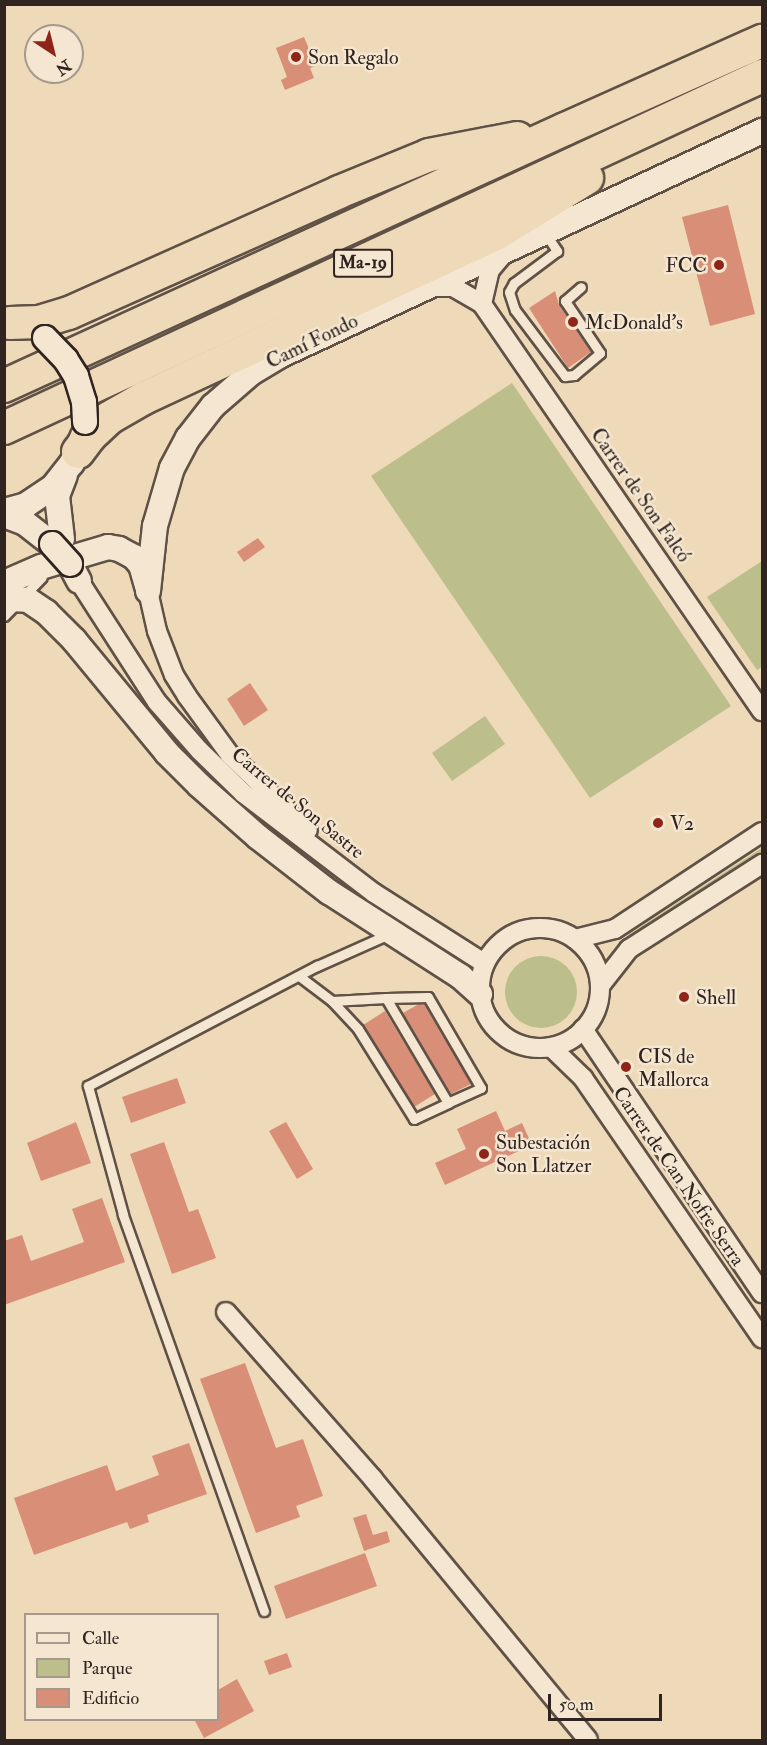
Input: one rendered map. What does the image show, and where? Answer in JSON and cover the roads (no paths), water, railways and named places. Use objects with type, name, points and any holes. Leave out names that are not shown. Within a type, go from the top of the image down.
[{"type":"highway","name":"Ma-19","points":[[4,386],[762,41]]},
{"type":"highway","name":"Ma-19","points":[[4,428],[762,76]]},
{"type":"highway","points":[[72,464],[90,436],[109,418],[144,398],[496,234],[721,96]]},
{"type":"highway","points":[[8,323],[39,321],[69,313],[339,192],[429,155],[565,129]]},
{"type":"street","name":"Camí Fondo","points":[[148,591],[155,526],[167,482],[188,438],[213,406],[251,374],[281,355],[762,130]]},
{"type":"street","points":[[423,288],[453,287],[482,304],[492,265],[509,249]]},
{"type":"street","name":"Carrer de Son Falcó","points":[[482,304],[762,709]]},
{"type":"street","points":[[8,323],[45,338],[66,360],[76,376],[84,402],[85,422],[72,464],[57,496],[57,541]]},
{"type":"street","points":[[4,513],[38,498],[72,464]]},
{"type":"street","points":[[4,513],[57,541],[77,566]]},
{"type":"street","points":[[374,893],[372,878],[300,825],[246,773],[213,734],[174,675],[157,631],[141,565],[127,552],[108,547],[77,566],[47,574],[38,588],[37,596],[46,612],[74,640],[174,759],[234,816],[328,892],[460,976],[480,994]]},
{"type":"street","points":[[46,612],[9,602],[41,567],[77,566]]},
{"type":"street","name":"Carrer de Son Sastre","points":[[77,566],[157,702],[199,750],[271,816],[374,893],[484,963]]},
{"type":"street","points":[[575,939],[615,929],[762,832]]},
{"type":"street","points":[[600,986],[597,968],[588,952],[575,939],[557,930],[538,928],[518,932],[501,942],[484,963],[480,994],[485,1013],[496,1030],[512,1041],[531,1047],[551,1047],[563,1043],[583,1029],[592,1017],[600,986],[629,949],[762,864]]},
{"type":"street","name":"Carrer de Can Nofre Serra","points":[[583,1029],[762,1293]]},
{"type":"street","name":"Carrer de Can Nofre Serra","points":[[551,1047],[583,1078],[762,1338]]},
{"type":"street","points":[[226,1312],[373,1479],[588,1740]]},
{"type":"lane","points":[[545,233],[557,251],[514,283],[509,292],[514,310],[565,376],[574,375],[600,353],[565,301],[581,287]]},
{"type":"lane","points":[[9,602],[47,574]]},
{"type":"lane","points":[[9,602],[40,616],[90,671],[120,696]]},
{"type":"lane","points":[[264,1611],[123,1215],[88,1086],[299,976],[391,933]]},
{"type":"lane","points":[[299,976],[332,1001],[358,1029],[414,1119],[481,1088],[429,997],[332,1001]]},
{"type":"lane","points":[[386,998],[448,1103]]},
{"type":"place","name":"Son Regalo","points":[[296,57]]},
{"type":"place","name":"FCC","points":[[719,265]]},
{"type":"place","name":"McDonald's","points":[[573,322]]},
{"type":"place","name":"V2","points":[[658,823]]},
{"type":"place","name":"Shell","points":[[684,997]]},
{"type":"place","name":"CIS de Mallorca","points":[[626,1067]]},
{"type":"place","name":"Subestación Son Llatzer","points":[[484,1154]]}]
